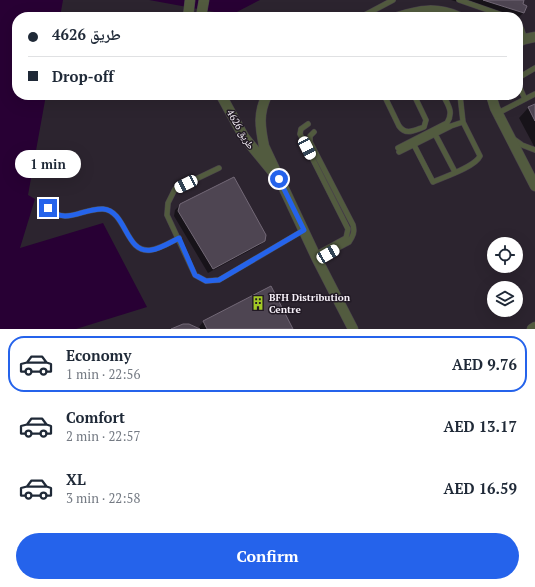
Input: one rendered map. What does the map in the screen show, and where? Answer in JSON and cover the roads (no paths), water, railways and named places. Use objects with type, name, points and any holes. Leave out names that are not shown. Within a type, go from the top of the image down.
[{"type":"street","points":[[188,12],[190,0]]},
{"type":"street","points":[[202,12],[204,0]]},
{"type":"street","name":"طريق 4626","points":[[224,100],[247,142],[279,179]]},
{"type":"street","name":"طريق 4626","points":[[265,100],[260,116],[260,130],[264,146],[316,257],[353,329]]},
{"type":"street","points":[[493,100],[535,186]]},
{"type":"lane","points":[[370,12],[392,0]]},
{"type":"lane","points":[[458,0],[493,12]]},
{"type":"lane","points":[[523,75],[535,68]]},
{"type":"lane","points":[[498,113],[535,94]]},
{"type":"lane","points":[[523,95],[525,99]]},
{"type":"lane","points":[[386,100],[401,129],[408,132],[424,127],[426,120],[416,100]]},
{"type":"lane","points":[[445,100],[450,111],[450,118],[447,123],[398,150],[414,145],[451,126],[463,122]]},
{"type":"lane","points":[[414,145],[433,182],[473,163],[479,158],[480,156],[463,122],[461,100]]},
{"type":"lane","points":[[308,124],[301,129],[300,134],[348,229],[346,238],[316,257]]},
{"type":"lane","points":[[314,132],[310,136],[310,142],[354,229],[349,242],[316,257]]},
{"type":"lane","points":[[435,134],[455,172]]},
{"type":"lane","points":[[509,134],[522,145],[535,150]]},
{"type":"lane","points":[[219,168],[175,190],[168,203],[167,215],[195,275],[206,281],[219,280],[304,230]]},
{"type":"lane","points":[[48,208],[54,214],[64,216],[104,209],[115,214],[121,221],[135,245],[144,250],[152,250],[179,238]]},
{"type":"place","name":"BFH Distribution Centre","points":[[258,303]]}]
